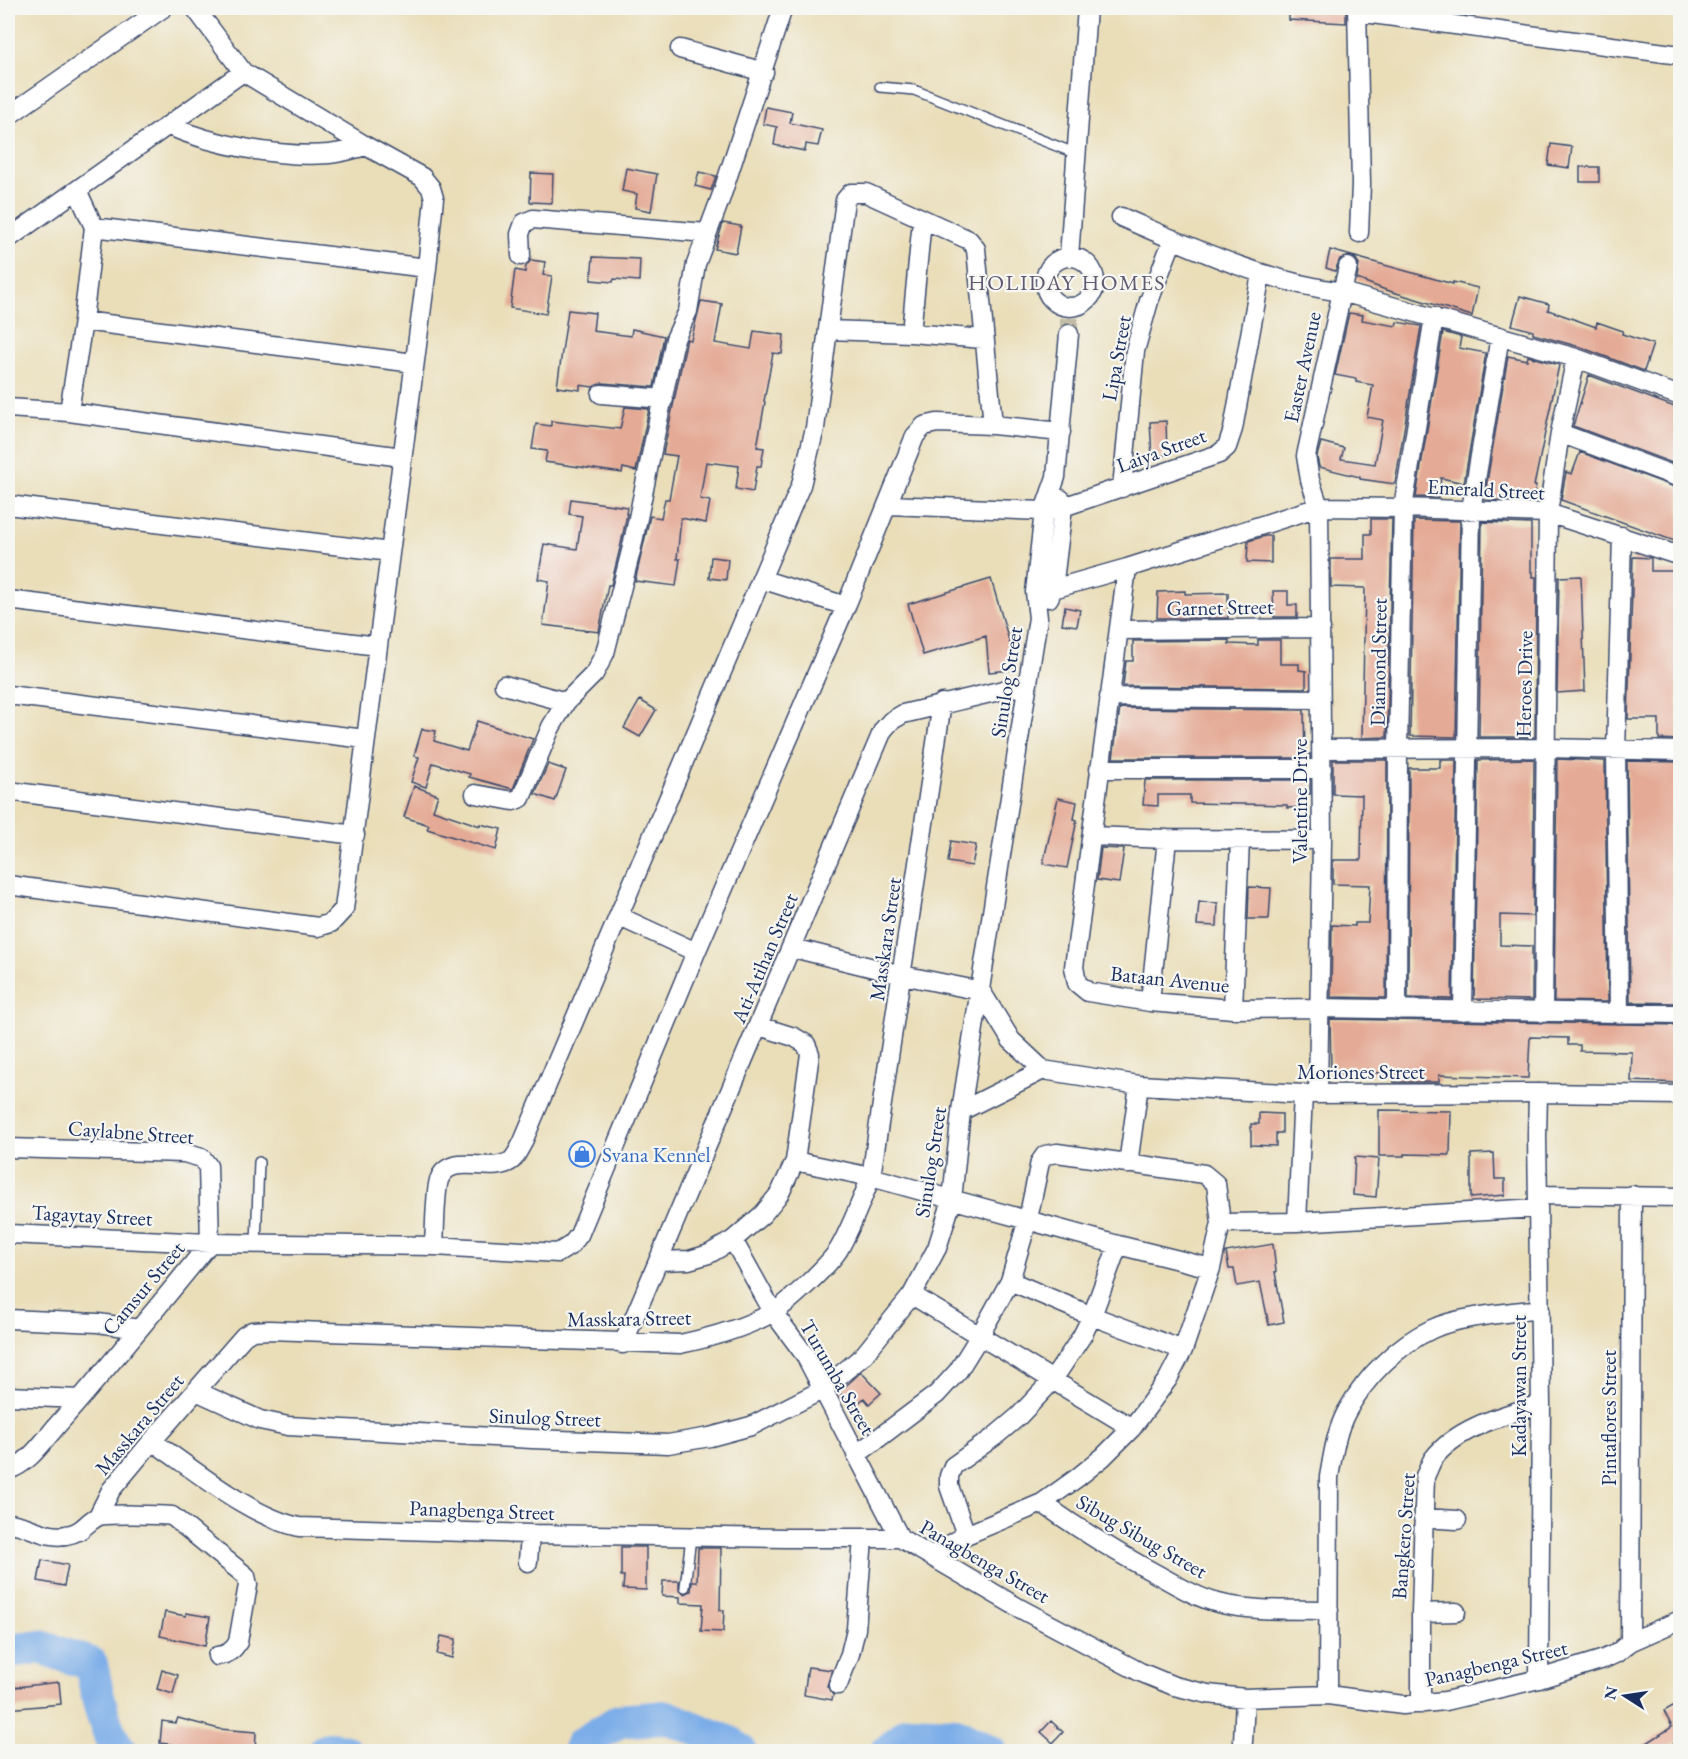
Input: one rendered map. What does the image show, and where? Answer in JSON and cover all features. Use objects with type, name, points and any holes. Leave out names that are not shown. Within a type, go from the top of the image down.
[{"type":"street","points":[[8,116],[163,8]]},
{"type":"street","points":[[8,885],[318,927],[331,924],[344,909],[427,268],[434,198],[431,188],[422,177],[243,72],[195,8]]},
{"type":"street","points":[[476,794],[513,801],[521,798],[551,727],[566,702],[594,674],[604,653],[632,547],[675,339],[688,311],[696,264],[764,72],[783,8]]},
{"type":"street","points":[[1069,257],[1087,8]]},
{"type":"street","points":[[1359,233],[1361,184],[1357,10],[1680,55]]},
{"type":"street","points":[[680,49],[764,72]]},
{"type":"street","points":[[8,239],[243,72]]},
{"type":"street","points":[[169,126],[194,137],[219,143],[284,153],[332,154],[366,146]]},
{"type":"street","points":[[69,412],[83,321],[93,227],[77,190]]},
{"type":"street","points":[[434,1246],[439,1181],[446,1170],[457,1165],[502,1165],[513,1159],[522,1144],[801,485],[815,428],[845,200],[851,193],[866,194],[969,240],[976,249],[993,425],[1061,432]]},
{"type":"street","points":[[1120,217],[1261,274],[1292,283],[1341,292],[1348,267]]},
{"type":"street","points":[[521,256],[520,234],[524,223],[533,219],[707,233]]},
{"type":"street","points":[[911,333],[922,220]]},
{"type":"street","points":[[93,227],[427,268]]},
{"type":"street","name":"Lipa Street","points":[[1122,488],[1135,351],[1149,301],[1173,239]]},
{"type":"street","points":[[1044,590],[1044,511],[1056,477],[1070,320],[1090,297],[1095,286],[1095,275],[1089,265],[1080,259],[1069,257],[1059,260],[1050,267],[1046,277],[1046,288],[1070,320]]},
{"type":"street","name":"Laiya Street","points":[[888,505],[1044,511],[1122,488],[1220,454],[1227,447],[1233,429],[1261,274]]},
{"type":"street","name":"Easter Avenue","points":[[1319,507],[1310,480],[1306,456],[1341,292],[1576,358],[1680,396]]},
{"type":"street","name":"Diamond Street","points":[[1397,1010],[1398,748],[1403,508],[1434,317]]},
{"type":"street","points":[[83,321],[414,363]]},
{"type":"street","points":[[828,330],[911,333],[983,339]]},
{"type":"street","points":[[1463,1011],[1471,510],[1500,336]]},
{"type":"street","name":"Heroes Drive","points":[[1543,1013],[1548,513],[1560,433],[1576,358]]},
{"type":"street","points":[[600,394],[664,399]]},
{"type":"street","points":[[8,408],[69,412],[402,457]]},
{"type":"street","name":"Camsur Street","points":[[8,1470],[26,1460],[210,1243],[434,1246],[558,1253],[571,1245],[579,1234],[696,952],[846,606],[915,436],[924,426],[937,423],[993,425]]},
{"type":"street","points":[[1560,433],[1680,478]]},
{"type":"street","points":[[1044,590],[1063,507],[1056,477]]},
{"type":"street","points":[[8,505],[390,552]]},
{"type":"street","points":[[1044,590],[1127,568],[1319,507]]},
{"type":"street","name":"Emerald Street","points":[[1319,507],[1548,513],[1680,556]]},
{"type":"street","name":"Valentine Drive","points":[[1297,1222],[1318,1008],[1322,840],[1319,507]]},
{"type":"street","points":[[1619,1014],[1616,751],[1622,536]]},
{"type":"street","name":"Bataan Avenue","points":[[1127,568],[1074,967],[1077,982],[1088,992],[1150,1002],[1233,1009],[1318,1008],[1680,1014]]},
{"type":"street","points":[[761,579],[846,606]]},
{"type":"street","name":"Sinulog Street","points":[[196,1391],[260,1420],[288,1426],[668,1444],[710,1437],[751,1426],[822,1390],[863,1356],[912,1295],[937,1248],[952,1200],[961,1111],[1044,590]]},
{"type":"street","points":[[8,600],[378,646]]},
{"type":"street","name":"Garnet Street","points":[[1119,630],[1321,628]]},
{"type":"street","name":"Ati-Atihan Street","points":[[623,1344],[884,730],[891,721],[903,714],[1028,684]]},
{"type":"street","points":[[504,686],[566,702]]},
{"type":"street","points":[[8,695],[365,739]]},
{"type":"street","points":[[1109,697],[1321,699]]},
{"type":"street","name":"Masskara Street","points":[[98,1516],[111,1490],[244,1336],[252,1331],[680,1344],[697,1341],[773,1312],[819,1273],[838,1251],[854,1220],[871,1176],[942,703]]},
{"type":"street","points":[[1322,749],[1546,748],[1680,752]]},
{"type":"street","points":[[1099,769],[1322,769]]},
{"type":"street","points":[[8,791],[355,835]]},
{"type":"street","points":[[1092,836],[1322,840]]},
{"type":"street","points":[[1150,1002],[1167,839]]},
{"type":"street","points":[[1233,1009],[1240,840]]},
{"type":"street","points":[[620,917],[696,952]]},
{"type":"street","points":[[792,948],[902,975],[981,991],[1011,1040],[1043,1070],[961,1111]]},
{"type":"street","points":[[659,1261],[689,1260],[709,1254],[733,1240],[763,1214],[780,1193],[795,1161],[810,1054],[806,1044],[794,1037],[759,1026]]},
{"type":"street","name":"Moriones Street","points":[[1043,1070],[1139,1085],[1310,1094],[1680,1095]]},
{"type":"street","points":[[1128,1164],[1139,1085]]},
{"type":"street","name":"Kadayawan Street","points":[[1539,1093],[1541,1404],[1539,1679]]},
{"type":"street","name":"Caylabne Street","points":[[8,1148],[184,1153],[202,1158],[208,1166],[210,1243]]},
{"type":"street","points":[[856,1455],[937,1394],[958,1371],[1010,1281],[1028,1219],[1040,1161],[1045,1155],[1057,1154],[1204,1174],[1216,1184],[1221,1223],[1211,1268],[1184,1350],[1168,1379],[1132,1428],[1086,1471],[1042,1503],[966,1535],[931,1556]]},
{"type":"street","points":[[795,1161],[871,1176],[1118,1245],[1211,1268]]},
{"type":"street","points":[[1221,1223],[1297,1222],[1632,1195],[1680,1197]]},
{"type":"street","name":"Pintaflores Street","points":[[1630,1642],[1632,1195]]},
{"type":"street","name":"Tagaytay Street","points":[[8,1234],[210,1243]]},
{"type":"street","name":"Turumba Street","points":[[733,1240],[773,1312],[805,1355],[900,1538]]},
{"type":"street","points":[[966,1535],[949,1486],[949,1476],[953,1466],[1019,1416],[1052,1381],[1082,1336],[1092,1316],[1118,1245]]},
{"type":"street","points":[[1010,1281],[1092,1316],[1184,1350]]},
{"type":"street","points":[[912,1295],[1132,1428]]},
{"type":"street","points":[[1328,1695],[1329,1477],[1334,1446],[1346,1412],[1370,1376],[1401,1348],[1432,1329],[1462,1321],[1540,1309]]},
{"type":"street","points":[[8,1319],[98,1323],[139,1329]]},
{"type":"street","points":[[8,1396],[80,1399]]},
{"type":"street","name":"Bangkero Street","points":[[1421,1704],[1425,1476],[1433,1459],[1452,1442],[1485,1421],[1541,1404]]},
{"type":"street","name":"Panagbenga Street","points":[[152,1441],[256,1512],[299,1527],[691,1537],[900,1538],[1019,1608],[1140,1672],[1174,1686],[1209,1694],[1245,1698],[1328,1695],[1403,1705],[1445,1701],[1539,1679],[1604,1659],[1617,1653],[1630,1642],[1680,1620]]},
{"type":"street","name":"Sibug Sibug Street","points":[[1042,1503],[1080,1530],[1136,1563],[1183,1589],[1217,1603],[1246,1608],[1329,1610]]},
{"type":"street","points":[[8,1523],[16,1523],[51,1536],[78,1532],[98,1516],[172,1516],[246,1576],[248,1585],[238,1642],[235,1648],[226,1655],[217,1656]]},
{"type":"street","points":[[1423,1518],[1457,1520]]},
{"type":"street","points":[[528,1562],[530,1534]]},
{"type":"street","points":[[838,1685],[850,1654],[856,1629],[863,1538]]},
{"type":"street","points":[[1421,1613],[1455,1612]]},
{"type":"street","points":[[1243,1742],[1245,1698]]},
{"type":"lane","points":[[880,87],[914,90],[1077,154]]},
{"type":"lane","points":[[256,1244],[259,1162]]},
{"type":"lane","points":[[685,1587],[691,1537]]},
{"type":"building","points":[[1289,8],[1346,8],[1346,23],[1289,20]]},
{"type":"building","points":[[766,107],[792,112],[790,123],[822,130],[818,146],[806,144],[805,151],[774,145],[777,127],[763,124]]},
{"type":"building","points":[[1551,144],[1572,147],[1569,168],[1548,165]]},
{"type":"building","points":[[1580,167],[1599,167],[1599,182],[1580,182]]},
{"type":"building","points":[[626,168],[657,174],[651,211],[635,208],[637,194],[622,191]]},
{"type":"building","points":[[699,172],[716,176],[711,190],[695,186]]},
{"type":"building","points":[[531,173],[553,174],[552,203],[530,202]]},
{"type":"building","points":[[723,223],[741,226],[736,253],[715,249]]},
{"type":"building","points":[[1330,250],[1453,284],[1453,282],[1478,288],[1472,316],[1357,279],[1359,264],[1351,256],[1340,259],[1335,271],[1326,268]]},
{"type":"building","points":[[593,257],[640,259],[639,281],[591,280]]},
{"type":"building","points":[[531,260],[545,262],[543,275],[552,276],[546,314],[510,308],[515,270],[525,272]]},
{"type":"building","points":[[1520,296],[1549,304],[1548,310],[1596,327],[1597,322],[1623,331],[1622,334],[1653,344],[1644,371],[1512,325]]},
{"type":"building","points":[[701,301],[722,304],[715,343],[751,349],[754,331],[784,335],[782,354],[773,353],[764,401],[757,447],[764,448],[761,466],[757,466],[753,492],[736,489],[739,466],[706,462],[700,499],[710,501],[706,523],[681,518],[677,559],[680,559],[676,586],[635,581],[650,516],[661,518],[665,499],[669,499],[677,456],[663,454],[686,343],[687,339],[691,340]]},
{"type":"building","points":[[568,310],[595,313],[593,331],[631,336],[632,329],[664,336],[654,387],[602,383],[593,387],[580,385],[580,390],[557,387]]},
{"type":"building","points":[[1349,313],[1363,315],[1362,320],[1396,326],[1397,322],[1421,326],[1395,484],[1360,479],[1360,477],[1319,467],[1317,456],[1321,442],[1344,448],[1341,459],[1375,464],[1383,420],[1367,417],[1373,385],[1335,375]]},
{"type":"building","points":[[1443,332],[1461,337],[1459,348],[1486,353],[1464,483],[1441,478],[1438,498],[1416,497]]},
{"type":"building","points":[[1508,356],[1527,360],[1528,356],[1559,365],[1534,486],[1536,486],[1533,501],[1484,500]]},
{"type":"building","points":[[1589,375],[1680,409],[1680,466],[1573,426]]},
{"type":"building","points":[[625,407],[649,409],[636,471],[623,468],[622,473],[545,462],[547,451],[532,449],[536,424],[551,426],[551,421],[620,429]]},
{"type":"building","points":[[1166,421],[1167,455],[1152,456],[1150,422]]},
{"type":"building","points":[[1580,452],[1680,489],[1680,543],[1561,500],[1566,472],[1572,474]]},
{"type":"building","points":[[571,499],[627,507],[621,544],[611,585],[608,585],[599,632],[543,625],[549,581],[538,579],[544,544],[577,549],[582,516],[569,514]]},
{"type":"building","points":[[1371,519],[1392,519],[1387,737],[1362,738],[1365,588],[1331,587],[1331,559],[1365,559],[1365,534],[1371,534]]},
{"type":"building","points":[[1414,520],[1460,521],[1456,737],[1410,736]]},
{"type":"building","points":[[1482,522],[1531,524],[1531,572],[1533,572],[1533,577],[1536,577],[1535,737],[1479,737]]},
{"type":"building","points":[[1271,536],[1271,563],[1247,562],[1248,541]]},
{"type":"building","points":[[711,557],[728,559],[726,580],[709,578]]},
{"type":"building","points":[[1633,557],[1651,558],[1651,571],[1680,571],[1678,723],[1680,723],[1680,740],[1659,739],[1659,719],[1628,719]]},
{"type":"building","points":[[1581,576],[1585,691],[1557,693],[1559,577]]},
{"type":"building","points":[[991,579],[1011,647],[1012,670],[989,672],[986,636],[923,655],[908,604]]},
{"type":"building","points":[[1185,591],[1185,594],[1228,593],[1228,618],[1157,618],[1158,592]]},
{"type":"building","points":[[1273,591],[1288,591],[1288,605],[1297,605],[1297,617],[1274,617]]},
{"type":"building","points":[[1065,607],[1080,610],[1077,626],[1062,624]]},
{"type":"building","points":[[1229,640],[1229,644],[1258,645],[1258,640],[1280,640],[1280,664],[1299,664],[1299,670],[1306,671],[1306,688],[1123,686],[1126,661],[1133,661],[1133,641]]},
{"type":"building","points":[[640,700],[656,710],[640,737],[624,728]]},
{"type":"building","points":[[1120,708],[1304,710],[1305,754],[1310,754],[1310,758],[1113,758]]},
{"type":"building","points":[[477,721],[533,739],[513,789],[469,777],[470,774],[433,763],[426,787],[411,782],[419,757],[414,756],[422,729],[436,731],[434,741],[467,751]]},
{"type":"building","points":[[1534,759],[1533,916],[1500,915],[1500,945],[1532,946],[1532,1000],[1474,999],[1478,760]]},
{"type":"building","points":[[1557,759],[1605,761],[1608,1002],[1554,1001]]},
{"type":"building","points":[[1333,760],[1387,760],[1386,998],[1331,997],[1332,925],[1355,926],[1355,923],[1368,923],[1370,885],[1333,884],[1333,860],[1361,860],[1362,795],[1333,794]]},
{"type":"building","points":[[1440,760],[1456,760],[1452,999],[1408,998],[1409,768],[1440,768]]},
{"type":"building","points":[[1627,761],[1680,762],[1680,873],[1676,1003],[1630,1002]]},
{"type":"building","points":[[548,764],[566,770],[555,801],[535,794]]},
{"type":"building","points":[[1145,780],[1310,780],[1310,794],[1306,794],[1306,807],[1190,803],[1190,795],[1158,795],[1158,806],[1143,805]]},
{"type":"building","points":[[414,786],[438,795],[433,810],[480,826],[480,824],[501,829],[496,850],[427,829],[429,825],[404,817]]},
{"type":"building","points":[[1058,798],[1077,802],[1074,819],[1077,820],[1067,868],[1043,864]]},
{"type":"building","points":[[951,841],[976,845],[972,866],[948,862]]},
{"type":"building","points":[[1101,848],[1124,849],[1119,883],[1097,880]]},
{"type":"building","points":[[1249,887],[1271,888],[1269,919],[1248,919]]},
{"type":"building","points":[[1199,902],[1218,903],[1217,926],[1197,925]]},
{"type":"building","points":[[1330,1019],[1680,1025],[1680,1083],[1631,1081],[1632,1052],[1580,1051],[1580,1045],[1568,1045],[1568,1038],[1530,1037],[1528,1078],[1439,1075],[1439,1082],[1394,1082],[1394,1074],[1350,1071],[1350,1074],[1331,1073]]},
{"type":"building","points":[[1379,1110],[1451,1111],[1450,1155],[1379,1156]]},
{"type":"building","points":[[1259,1113],[1282,1114],[1282,1133],[1276,1133],[1276,1146],[1251,1145],[1251,1124],[1259,1124]]},
{"type":"building","points":[[1494,1153],[1495,1179],[1505,1179],[1505,1195],[1471,1198],[1471,1154]]},
{"type":"building","points":[[1355,1157],[1379,1159],[1376,1197],[1353,1195]]},
{"type":"building","points":[[1273,1244],[1275,1272],[1284,1322],[1269,1325],[1260,1282],[1237,1286],[1234,1269],[1229,1269],[1226,1252]]},
{"type":"building","points":[[861,1372],[881,1393],[869,1404],[864,1398],[854,1407],[839,1392]]},
{"type":"building","points":[[621,1547],[646,1547],[646,1590],[623,1589]]},
{"type":"building","points":[[698,1548],[721,1548],[720,1610],[724,1610],[723,1632],[701,1631],[703,1604],[680,1603],[680,1597],[662,1596],[663,1581],[679,1581],[679,1590],[685,1594],[691,1591],[692,1582],[697,1582]]},
{"type":"building","points":[[42,1560],[68,1565],[64,1586],[38,1581]]},
{"type":"building","points":[[165,1612],[210,1617],[205,1646],[160,1636]]},
{"type":"building","points":[[441,1636],[456,1639],[452,1658],[437,1654]]},
{"type":"building","points":[[808,1667],[832,1670],[827,1686],[833,1695],[832,1700],[804,1695]]},
{"type":"building","points":[[162,1670],[178,1675],[173,1694],[157,1689]]},
{"type":"building","points":[[59,1682],[61,1704],[8,1709],[8,1688]]},
{"type":"building","points":[[1680,1702],[1680,1744],[1679,1740],[1660,1752],[1633,1752],[1672,1727],[1664,1711]]},
{"type":"building","points":[[178,1718],[219,1729],[256,1732],[255,1752],[205,1752],[185,1746],[160,1743],[162,1721],[176,1723]]},
{"type":"building","points":[[1051,1721],[1063,1732],[1053,1743],[1041,1732]]},
{"type":"waterway","points":[[8,1651],[40,1647],[91,1664],[106,1723],[110,1734],[122,1752]]},
{"type":"waterway","points":[[579,1752],[582,1744],[619,1721],[667,1717],[730,1743],[741,1752]]},
{"type":"waterway","points":[[887,1752],[909,1732],[956,1734],[991,1752]]},
{"type":"waterway","points":[[323,1752],[330,1749],[346,1752]]},
{"type":"tunnel","points":[[1069,318],[1069,334]]},
{"type":"place","name":"Svana Kennel","points":[[582,1154]]},
{"type":"district","name":"HOLIDAY HOMES","points":[[1067,282]]}]
